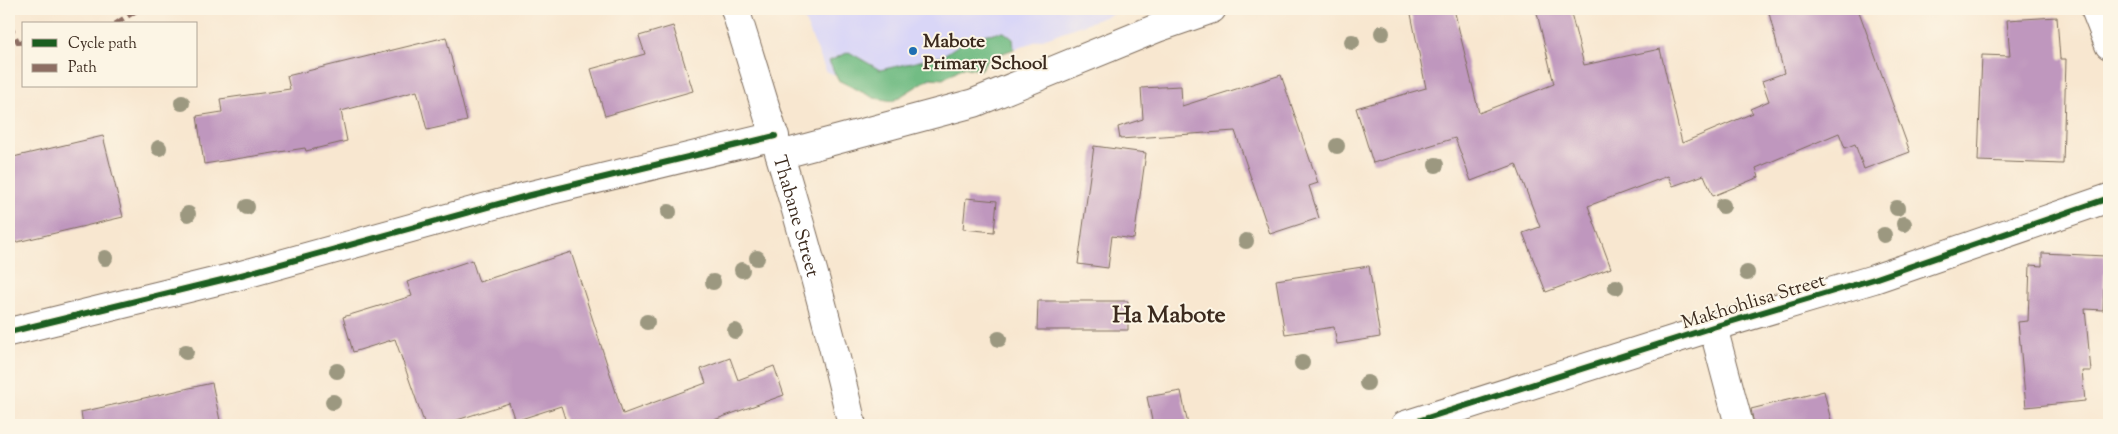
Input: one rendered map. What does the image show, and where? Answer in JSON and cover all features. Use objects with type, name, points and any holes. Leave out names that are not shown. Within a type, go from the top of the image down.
[{"type":"street","name":"Thabane Street","points":[[736,9],[777,146],[842,382],[852,425]]},
{"type":"street","points":[[9,332],[234,277],[527,196],[974,104],[1157,28],[1212,9]]},
{"type":"street","points":[[2095,9],[2109,45]]},
{"type":"street","name":"Makhohlisa Street","points":[[1405,425],[1713,327],[1874,279],[2109,198]]},
{"type":"street","points":[[1713,327],[1739,425]]},
{"type":"shaded area","name":"Mabote Primary School","points":[[800,9],[1127,9],[883,96],[826,71]]},
{"type":"green space","points":[[1004,32],[1013,39],[1014,49],[989,58],[980,70],[963,67],[943,79],[930,78],[893,101],[874,98],[838,80],[829,61],[849,52],[880,70],[942,56],[962,43],[987,34]]},
{"type":"building","points":[[1410,9],[1454,9],[1479,113],[1554,84],[1536,9],[1570,9],[1584,65],[1660,49],[1682,143],[1753,113],[1750,109],[1769,101],[1762,81],[1784,73],[1768,9],[1858,9],[1910,152],[1864,169],[1855,144],[1845,148],[1839,133],[1756,168],[1759,177],[1713,196],[1704,175],[1673,186],[1668,176],[1588,206],[1611,268],[1546,292],[1523,233],[1540,227],[1516,164],[1471,181],[1455,138],[1373,163],[1356,108],[1426,88]]},
{"type":"building","points":[[2057,17],[2060,59],[2066,59],[2063,164],[1978,161],[1982,55],[2010,56],[2007,20]]},
{"type":"building","points":[[673,26],[693,91],[605,116],[591,69],[645,54],[639,36]]},
{"type":"building","points":[[446,37],[467,121],[427,130],[417,91],[341,111],[347,141],[306,151],[305,148],[204,164],[197,116],[222,112],[220,99],[290,89],[287,76]]},
{"type":"building","points":[[1281,75],[1318,183],[1309,186],[1319,218],[1270,234],[1235,131],[1120,139],[1118,127],[1143,119],[1141,88],[1181,86],[1182,106]]},
{"type":"building","points":[[103,136],[123,217],[13,243],[9,224],[9,158]]},
{"type":"building","points":[[1094,146],[1146,153],[1134,239],[1112,236],[1108,268],[1078,264]]},
{"type":"building","points":[[966,198],[997,201],[994,232],[963,229]]},
{"type":"building","points":[[571,252],[623,414],[706,383],[701,369],[730,358],[738,380],[774,366],[784,395],[700,425],[567,425],[561,406],[515,421],[509,403],[442,425],[425,425],[395,339],[353,352],[343,317],[412,296],[407,282],[472,260],[479,282]]},
{"type":"building","points":[[2042,253],[2105,256],[2103,310],[2085,309],[2091,371],[2082,371],[2085,401],[2026,407],[2018,322],[2028,321],[2030,265],[2042,266]]},
{"type":"building","points":[[1369,266],[1380,337],[1337,344],[1334,327],[1285,334],[1276,280]]},
{"type":"building","points":[[1038,301],[1128,301],[1128,330],[1037,330]]},
{"type":"building","points":[[212,383],[221,425],[83,425],[81,412]]},
{"type":"building","points":[[1181,391],[1188,425],[1153,425],[1147,397]]},
{"type":"building","points":[[1824,391],[1832,425],[1754,425],[1751,409]]},
{"type":"marked path","points":[[118,22],[139,9]]},
{"type":"marked path","points":[[9,24],[18,42],[22,43]]},
{"type":"cycle path","points":[[9,332],[234,277],[527,196],[775,136]]},
{"type":"cycle path","points":[[1405,425],[1713,327],[1874,279],[2109,198]]},
{"type":"place","name":"Mabote Primary School","points":[[913,51]]},
{"type":"district","name":"Ha Mabote","points":[[1169,314]]}]
